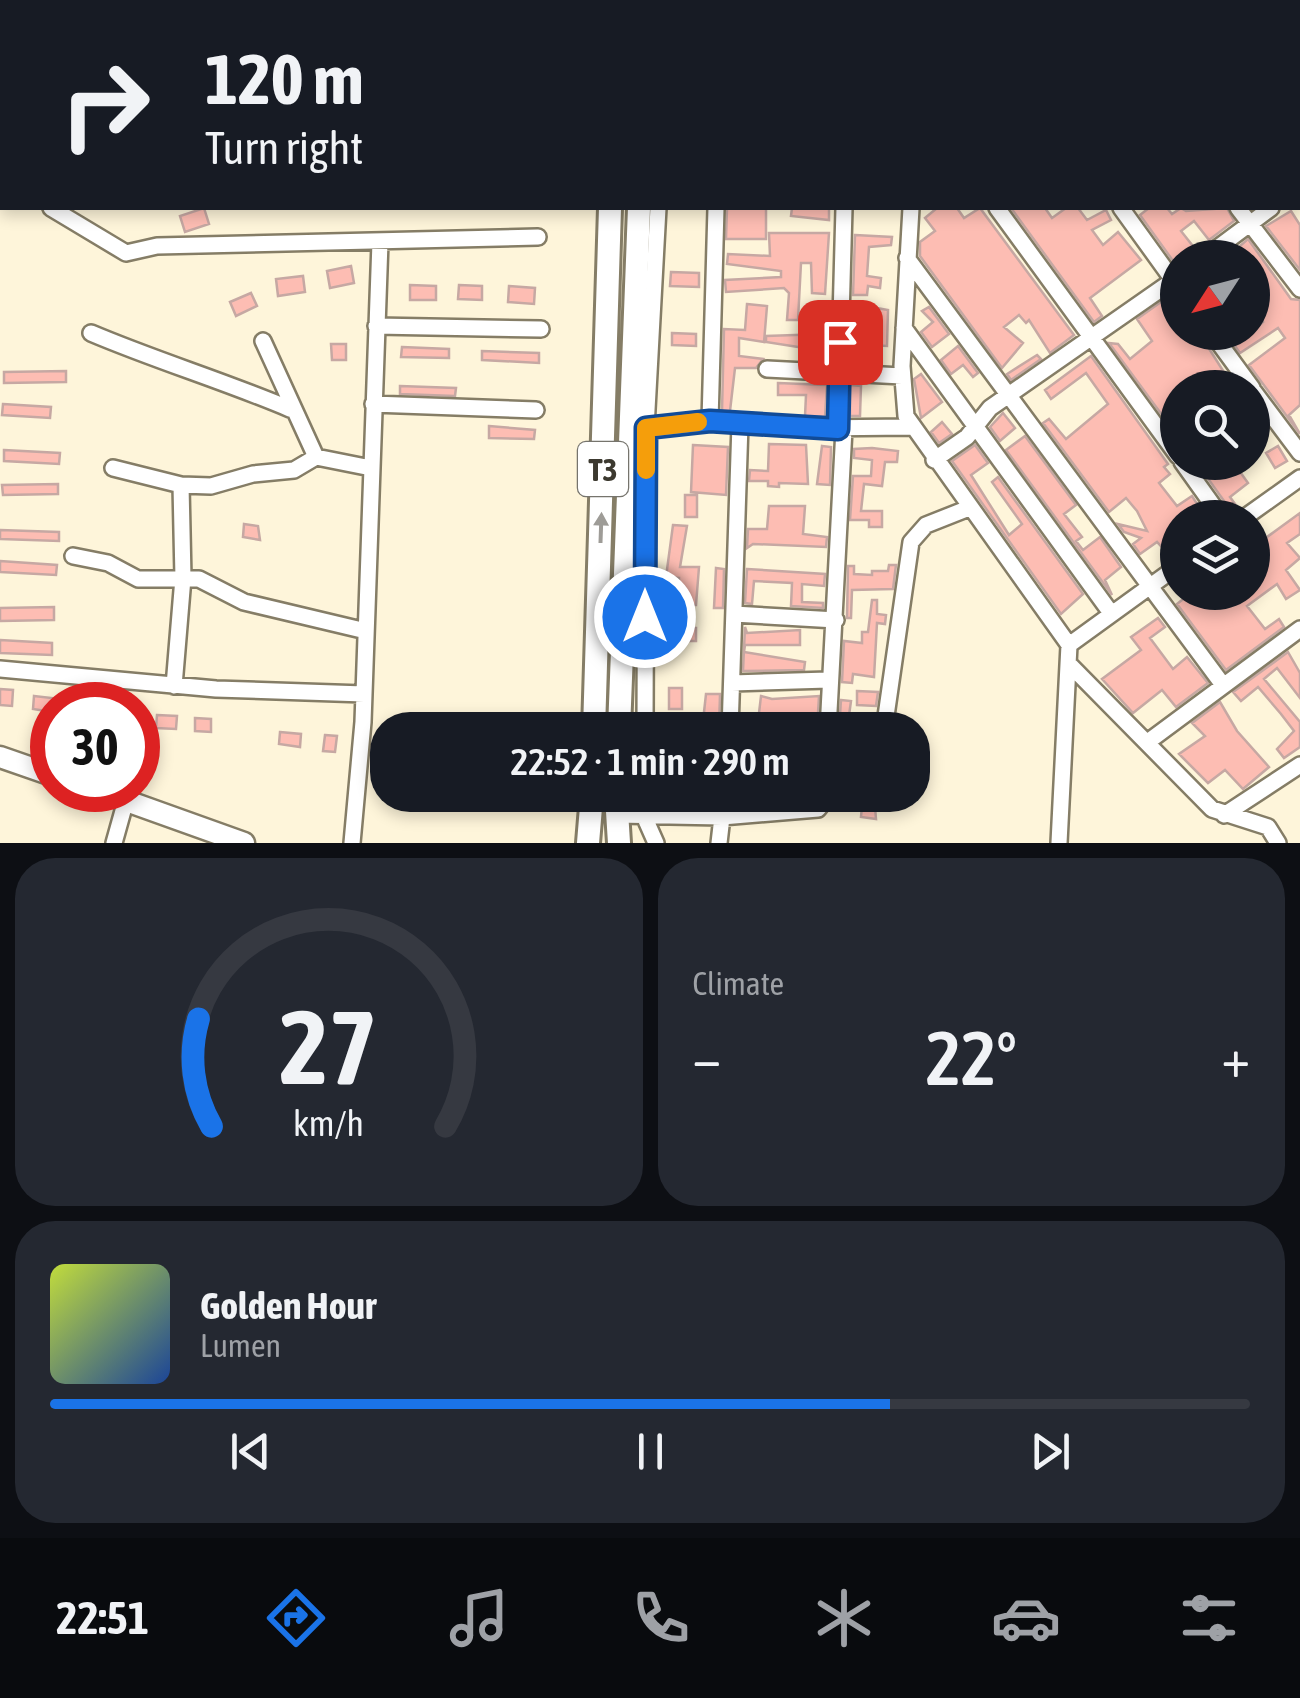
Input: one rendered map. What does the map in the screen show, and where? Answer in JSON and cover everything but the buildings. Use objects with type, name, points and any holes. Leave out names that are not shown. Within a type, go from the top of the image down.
[{"type":"highway","name":"T3","points":[[595,712],[610,210]]},
{"type":"highway","name":"T3","points":[[620,712],[639,431],[639,210]]},
{"type":"highway","points":[[588,843],[591,812]]},
{"type":"highway","points":[[618,812],[620,843]]},
{"type":"main road","points":[[0,757],[30,767]]},
{"type":"main road","points":[[159,812],[244,843]]},
{"type":"street","points":[[54,210],[126,253],[157,246],[538,236]]},
{"type":"street","points":[[644,712],[639,431],[658,210]]},
{"type":"street","points":[[710,421],[716,210]]},
{"type":"street","points":[[828,712],[836,620],[844,210]]},
{"type":"street","points":[[911,210],[902,398],[911,428],[1070,645],[1059,843]]},
{"type":"street","points":[[998,210],[1160,431]]},
{"type":"street","points":[[1122,210],[1160,260]]},
{"type":"street","points":[[1240,210],[1300,289]]},
{"type":"street","points":[[1228,240],[1269,210]]},
{"type":"street","points":[[352,843],[364,694],[380,242]]},
{"type":"street","points":[[907,258],[1222,685]]},
{"type":"street","points":[[934,460],[967,437],[975,423],[1011,396],[1160,293]]},
{"type":"street","points":[[376,326],[541,330]]},
{"type":"street","points":[[904,328],[1112,613]]},
{"type":"street","points":[[91,332],[184,372],[225,381],[290,408]]},
{"type":"street","points":[[264,341],[276,363],[290,408],[316,457]]},
{"type":"street","points":[[767,370],[902,376]]},
{"type":"street","points":[[374,404],[536,410]]},
{"type":"street","points":[[1270,412],[1300,453]]},
{"type":"street","points":[[639,431],[710,421],[841,429],[911,428]]},
{"type":"street","points":[[731,712],[740,424]]},
{"type":"street","points":[[113,468],[181,485],[211,486],[253,474],[294,470],[316,457],[371,468]]},
{"type":"street","points":[[1269,500],[1300,478]]},
{"type":"street","points":[[174,686],[183,578],[181,485]]},
{"type":"street","points":[[887,712],[911,542],[926,524],[969,508]]},
{"type":"street","points":[[74,556],[108,563],[138,579],[199,579],[244,602],[366,632]]},
{"type":"street","points":[[1070,645],[1160,579]]},
{"type":"street","points":[[734,614],[836,620]]},
{"type":"street","points":[[1149,741],[1300,629]]},
{"type":"street","points":[[1071,666],[1224,815],[1268,827],[1278,843]]},
{"type":"street","points":[[0,669],[174,686],[364,694]]},
{"type":"street","points":[[732,683],[828,680]]},
{"type":"street","points":[[1224,815],[1300,765]]},
{"type":"street","points":[[114,843],[123,812]]},
{"type":"street","points":[[634,812],[644,816],[722,817],[782,812]]},
{"type":"street","points":[[644,812],[656,843]]},
{"type":"street","points":[[720,843],[722,812]]},
{"type":"slow traffic","points":[[646,470],[646,428],[698,422]]},
{"type":"route","points":[[645,617],[646,428],[710,421],[838,429],[840,342]]}]
